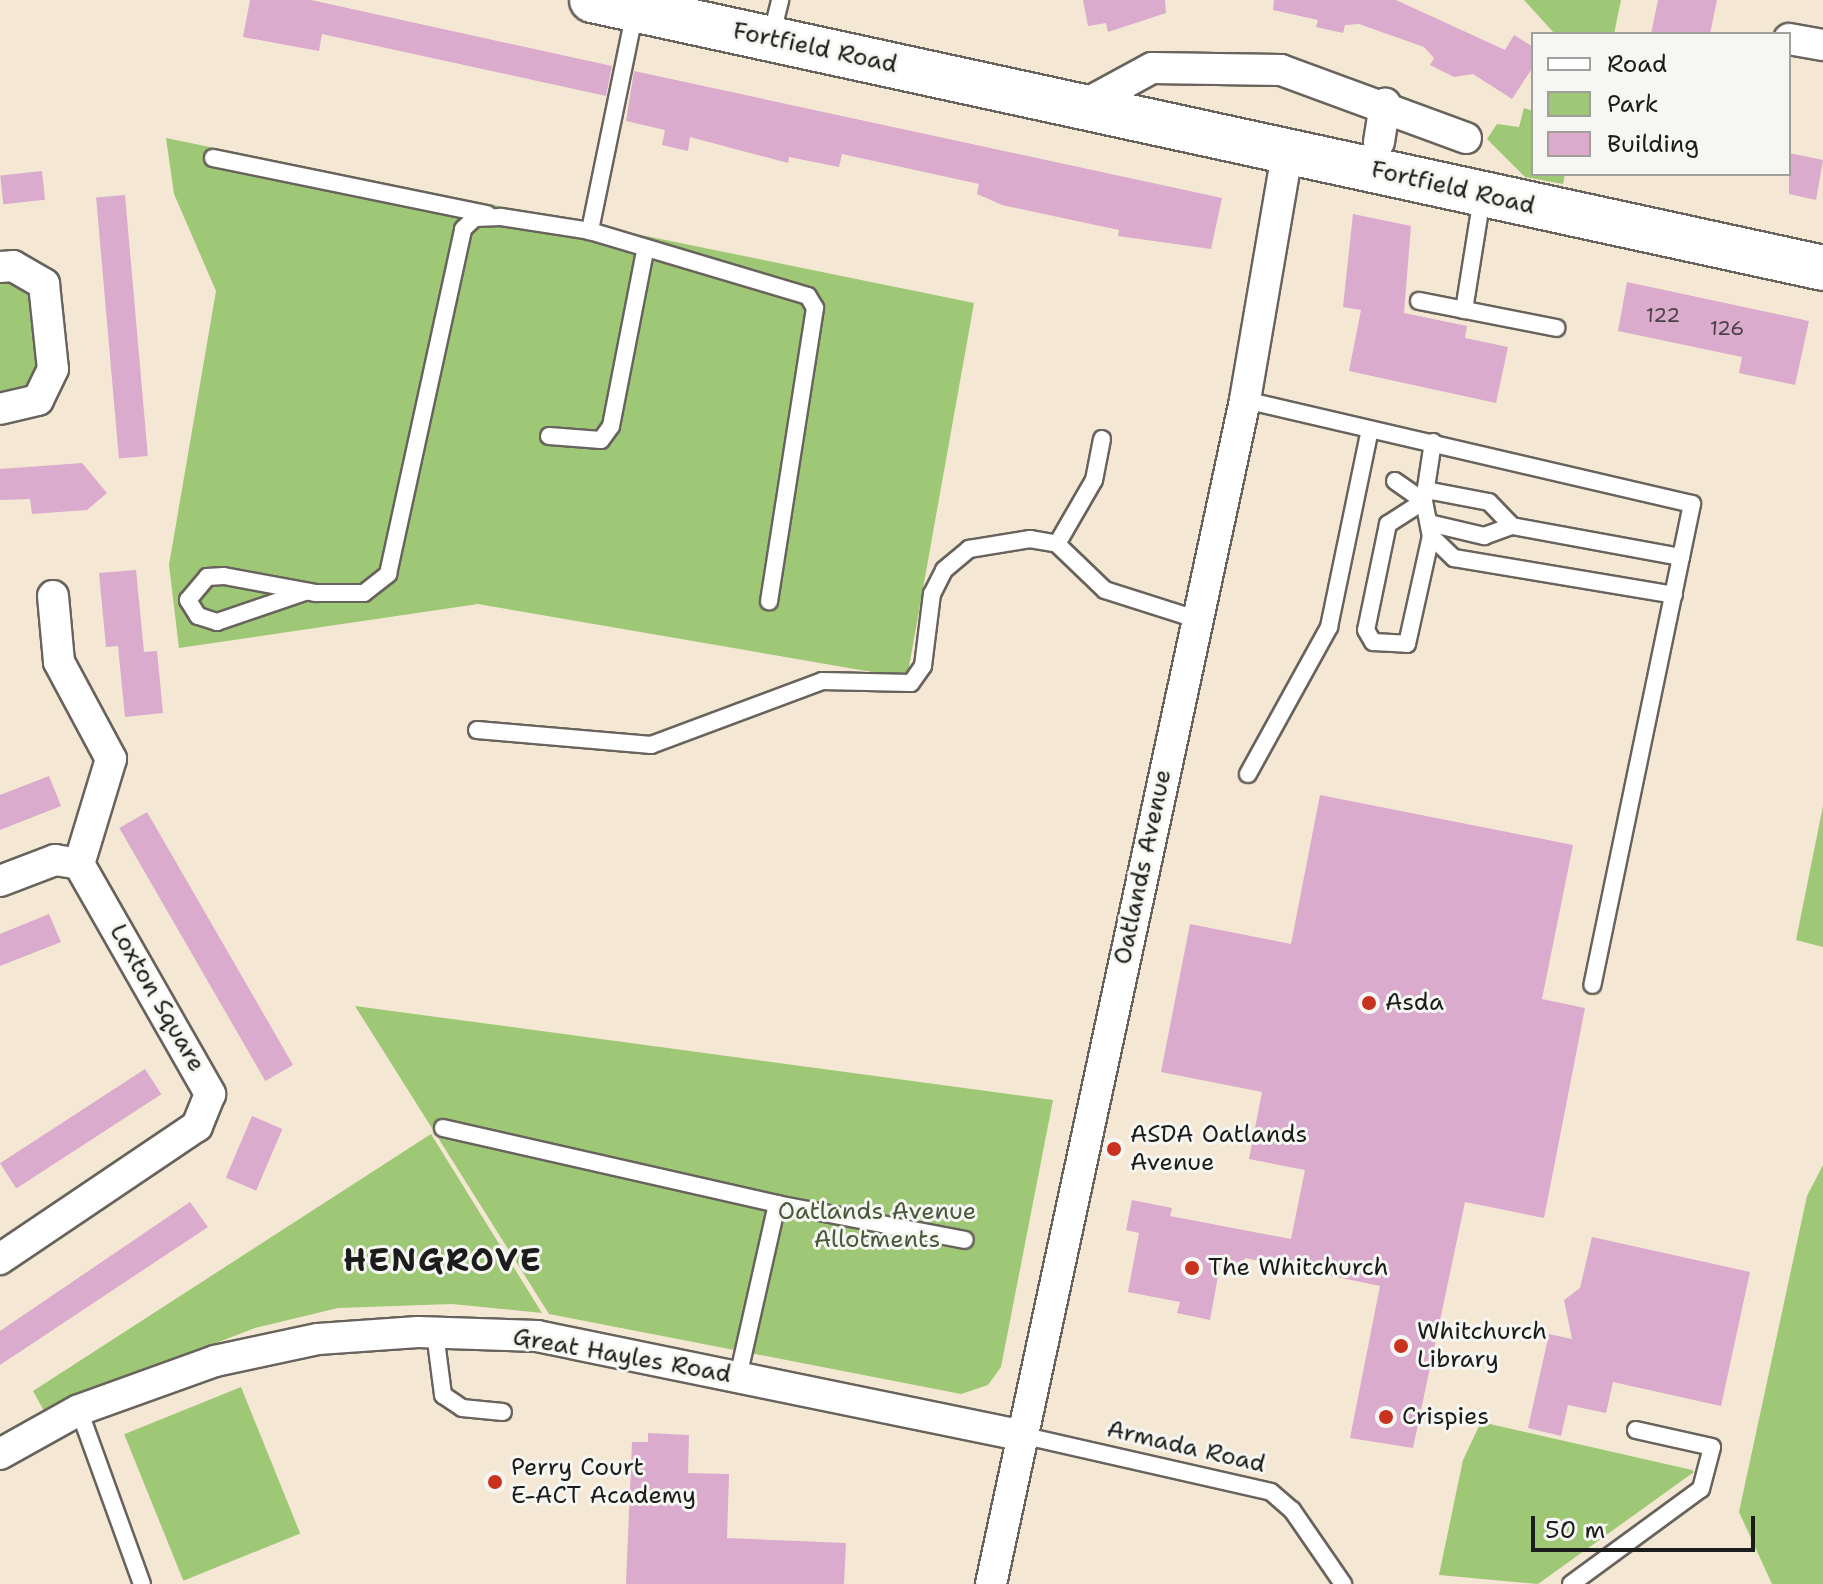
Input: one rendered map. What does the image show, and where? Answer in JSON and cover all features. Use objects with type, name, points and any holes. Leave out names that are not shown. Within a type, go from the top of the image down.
[{"type":"street","name":"Fortfield Road","points":[[592,0],[635,9],[775,20],[1084,105],[1288,148],[1482,197],[1823,268]]},
{"type":"street","points":[[1791,39],[1823,45]]},
{"type":"street","points":[[1084,105],[1152,68],[1213,66],[1281,70],[1385,103],[1466,138]]},
{"type":"street","name":"Fortfield Road","points":[[1379,142],[1385,103]]},
{"type":"street","name":"Oatlands Avenue","points":[[991,1584],[1245,400],[1288,148]]},
{"type":"street","points":[[0,267],[13,266],[44,284],[53,369],[38,400],[0,409]]},
{"type":"street","points":[[0,881],[55,860],[79,864],[111,759],[59,662],[53,596]]},
{"type":"street","name":"Loxton Square","points":[[0,1259],[207,1112],[210,1094],[202,1075],[79,864]]},
{"type":"street","name":"Great Hayles Road","points":[[0,1454],[79,1410],[215,1361],[318,1339],[435,1333],[537,1336],[1021,1435]]},
{"type":"lane","points":[[590,231],[635,9]]},
{"type":"lane","points":[[213,158],[501,217],[590,231],[645,251],[808,296],[815,308],[769,601]]},
{"type":"lane","points":[[1464,310],[1482,197]]},
{"type":"lane","points":[[305,592],[217,622],[198,616],[188,600],[207,577],[305,592],[364,593],[388,574],[463,229],[475,218],[501,217]]},
{"type":"lane","points":[[549,436],[601,440],[611,426],[645,251]]},
{"type":"lane","points":[[1419,301],[1556,328]]},
{"type":"lane","points":[[1245,400],[1369,433],[1433,442],[1692,504],[1592,985]]},
{"type":"lane","points":[[1248,774],[1329,627],[1369,433]]},
{"type":"lane","points":[[1057,544],[1094,480],[1102,439]]},
{"type":"lane","points":[[1425,496],[1388,524],[1366,630],[1373,642],[1407,644],[1430,530],[1425,496],[1433,442]]},
{"type":"lane","points":[[1395,481],[1425,496],[1489,502],[1512,526]]},
{"type":"lane","points":[[1430,530],[1484,536],[1512,526],[1681,557]]},
{"type":"lane","points":[[1430,530],[1472,564],[1674,595]]},
{"type":"lane","points":[[477,730],[651,745],[822,681],[911,683],[923,666],[932,594],[944,570],[969,549],[1030,539],[1057,544],[1105,590],[1196,619]]},
{"type":"lane","points":[[443,1128],[777,1204],[965,1240]]},
{"type":"lane","points":[[738,1377],[777,1204]]},
{"type":"lane","points":[[435,1333],[443,1395],[462,1408],[503,1412]]},
{"type":"lane","points":[[79,1410],[142,1584]]},
{"type":"lane","points":[[1571,1584],[1701,1489],[1712,1447],[1636,1430]]},
{"type":"lane","name":"Armada Road","points":[[1021,1435],[1271,1492],[1292,1510],[1343,1584]]},
{"type":"green space","points":[[1524,0],[1621,0],[1614,32],[1553,32]]},
{"type":"green space","points":[[1524,108],[1531,110],[1531,176],[1565,176],[1563,184],[1525,177],[1487,139],[1497,124],[1519,127]]},
{"type":"green space","points":[[166,138],[974,303],[907,678],[478,604],[179,648],[169,565],[216,291],[174,194]]},
{"type":"green space","points":[[0,277],[31,289],[43,355],[30,386],[0,397]]},
{"type":"green space","points":[[1823,806],[1823,947],[1796,940]]},
{"type":"green space","name":"Oatlands Avenue Allotments","points":[[355,1006],[1053,1100],[1001,1367],[988,1385],[961,1394],[549,1314]]},
{"type":"green space","points":[[431,1134],[542,1313],[452,1304],[338,1308],[255,1328],[117,1381],[48,1418],[33,1391]]},
{"type":"green space","points":[[1823,1165],[1823,1584],[1772,1584],[1739,1512],[1807,1196]]},
{"type":"green space","points":[[241,1387],[300,1533],[183,1581],[124,1434]]},
{"type":"green space","points":[[1481,1422],[1694,1472],[1538,1584],[1439,1575],[1463,1460]]},
{"type":"building","points":[[250,0],[311,0],[612,66],[606,96],[322,34],[319,51],[243,37]]},
{"type":"building","points":[[1083,0],[1165,0],[1166,13],[1108,32],[1106,23],[1088,26]]},
{"type":"building","points":[[1274,0],[1396,0],[1505,50],[1514,35],[1531,46],[1531,70],[1512,99],[1473,74],[1454,77],[1430,65],[1434,58],[1424,47],[1359,24],[1345,25],[1343,33],[1316,27],[1318,20],[1273,10]]},
{"type":"building","points":[[1658,0],[1717,0],[1710,32],[1651,32]]},
{"type":"building","points":[[634,71],[1222,198],[1211,249],[1118,236],[1119,230],[1002,205],[977,194],[979,184],[842,154],[839,167],[789,157],[788,163],[690,137],[688,151],[662,145],[665,130],[626,121]]},
{"type":"building","points":[[1791,153],[1823,160],[1816,200],[1789,194]]},
{"type":"building","points":[[42,171],[45,200],[3,204],[0,175]]},
{"type":"building","points":[[125,195],[148,456],[119,459],[96,198]]},
{"type":"building","points":[[1353,214],[1411,226],[1404,313],[1467,326],[1465,338],[1508,347],[1496,403],[1349,371],[1361,310],[1343,307]]},
{"type":"building","points":[[1627,282],[1809,321],[1795,385],[1739,373],[1742,357],[1618,331]]},
{"type":"building","points":[[82,463],[107,493],[87,510],[32,514],[30,499],[0,500],[0,469]]},
{"type":"building","points":[[136,570],[144,652],[157,651],[163,713],[125,717],[118,646],[106,647],[99,573]]},
{"type":"building","points":[[49,776],[61,806],[0,830],[0,795]]},
{"type":"building","name":"Asda","points":[[1320,795],[1573,845],[1542,999],[1585,1008],[1544,1218],[1465,1202],[1413,1448],[1350,1438],[1380,1286],[1245,1258],[1244,1264],[1221,1260],[1210,1320],[1177,1313],[1180,1302],[1128,1292],[1139,1233],[1126,1230],[1132,1200],[1172,1208],[1170,1216],[1291,1239],[1305,1170],[1249,1159],[1262,1092],[1161,1072],[1190,924],[1291,944]]},
{"type":"building","points":[[147,812],[293,1065],[265,1081],[119,828]]},
{"type":"building","points":[[49,914],[61,942],[0,966],[0,934]]},
{"type":"building","points":[[145,1069],[161,1094],[16,1188],[0,1163]]},
{"type":"building","points":[[252,1116],[282,1129],[256,1191],[226,1178]]},
{"type":"building","points":[[190,1202],[208,1227],[0,1365],[0,1331]]},
{"type":"building","points":[[1592,1237],[1750,1272],[1721,1406],[1613,1382],[1606,1413],[1568,1405],[1561,1436],[1528,1428],[1549,1334],[1572,1339],[1564,1300],[1580,1288]]},
{"type":"building","points":[[648,1433],[689,1435],[688,1473],[729,1474],[727,1538],[846,1543],[844,1584],[626,1584],[632,1442],[648,1442]]},
{"type":"place","name":"Asda","points":[[1369,1003]]},
{"type":"place","name":"ASDA Oatlands Avenue","points":[[1114,1149]]},
{"type":"place","name":"The Whitchurch","points":[[1192,1268]]},
{"type":"place","name":"Whitchurch Library","points":[[1401,1346]]},
{"type":"place","name":"Crispies","points":[[1386,1417]]},
{"type":"place","name":"Perry Court E-ACT Academy","points":[[495,1482]]},
{"type":"district","name":"HENGROVE","points":[[443,1260]]}]
